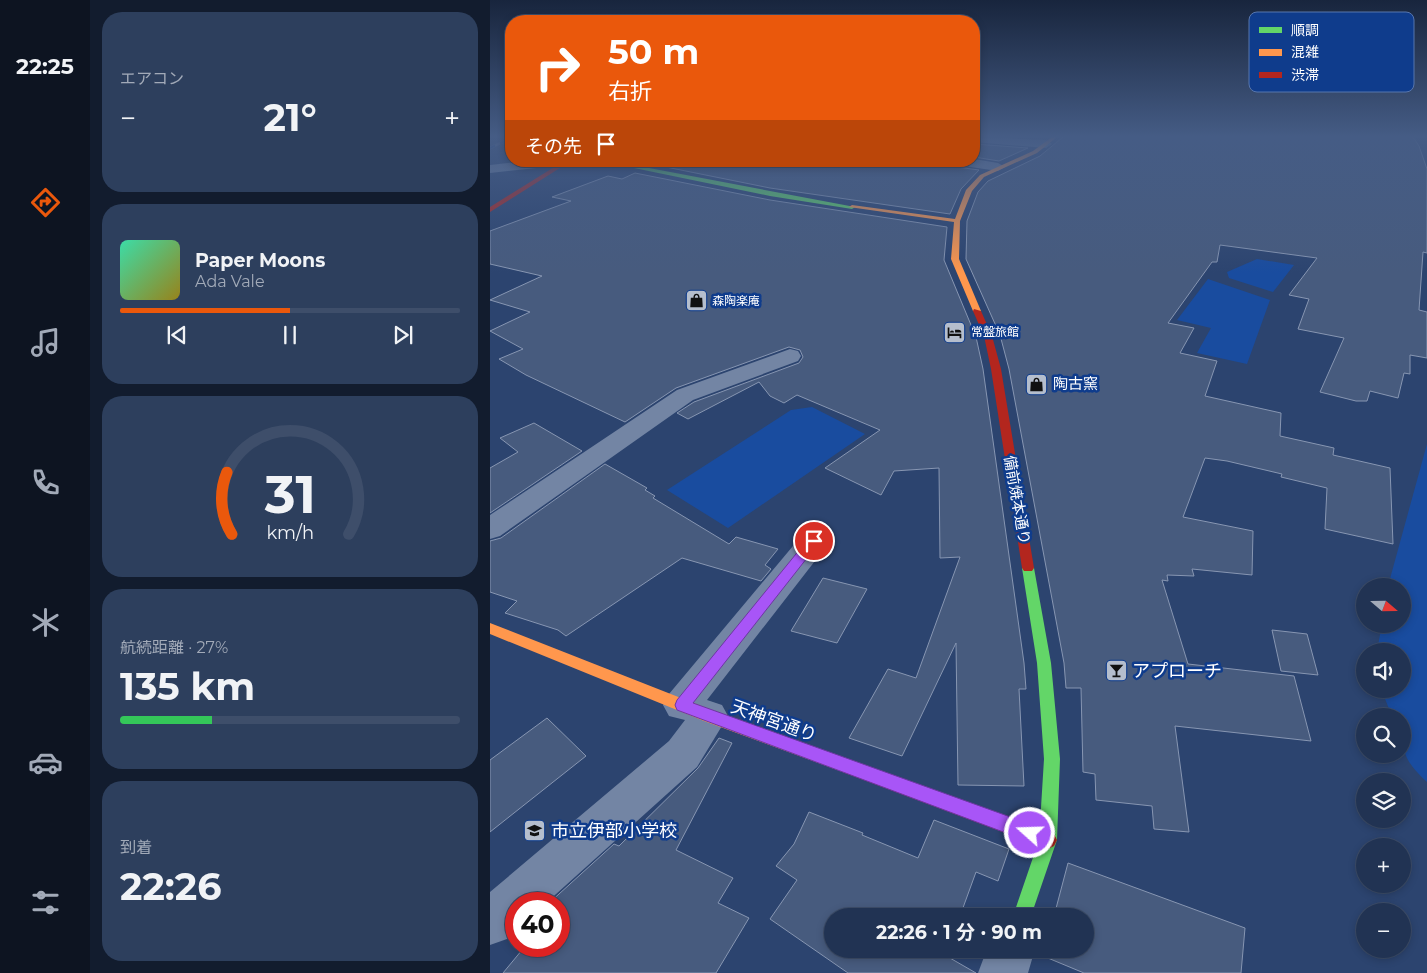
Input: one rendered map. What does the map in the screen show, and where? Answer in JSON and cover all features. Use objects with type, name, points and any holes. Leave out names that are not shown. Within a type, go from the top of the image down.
[{"type":"main road","points":[[490,210],[533,182]]},
{"type":"main road","points":[[711,182],[770,194],[934,220],[957,221]]},
{"type":"main road","name":"備前焼本通り","points":[[976,182],[969,190],[957,221],[955,259],[988,336],[996,369],[1042,653],[1052,759],[1048,840],[1025,908]]},
{"type":"main road","name":"天神宮通り","points":[[490,628],[696,711],[1048,840]]},
{"type":"street","points":[[490,529],[685,395],[790,356]]},
{"type":"street","points":[[490,922],[683,754],[696,711],[814,541]]},
{"type":"street","points":[[1003,973],[1008,958]]},
{"type":"shaded area","points":[[1257,259],[1294,265],[1273,292],[1229,278],[1227,272]]},
{"type":"shaded area","points":[[1208,279],[1270,300],[1247,364],[1197,353],[1211,328],[1177,320]]},
{"type":"shaded area","points":[[812,407],[865,434],[728,528],[667,490],[791,410]]},
{"type":"shaded area","points":[[1427,444],[1427,782],[1410,763],[1411,708],[1389,708],[1385,698],[1411,698],[1411,643],[1378,643],[1380,633],[1411,633],[1411,578],[1390,578]]},
{"type":"building","points":[[591,182],[682,182],[770,200],[947,227],[944,260],[976,337],[983,369],[1024,663],[1026,689],[1019,689],[1024,786],[958,785],[956,643],[902,756],[849,738],[888,669],[916,678],[960,557],[940,558],[939,468],[894,471],[881,495],[825,468],[880,430],[797,395],[784,403],[770,396],[759,382],[688,419],[677,413],[694,402],[799,363],[803,357],[800,350],[789,347],[676,388],[625,422],[526,375],[499,359],[523,349],[490,331],[530,312],[490,300],[542,276],[490,264],[490,231],[571,201],[552,197]]},
{"type":"building","points":[[742,182],[967,182],[961,189],[950,214]]},
{"type":"building","points":[[987,182],[1427,182],[1427,253],[1423,252],[1419,310],[1427,312],[1427,358],[1410,355],[1410,374],[1404,373],[1398,398],[1370,391],[1367,401],[1356,401],[1320,392],[1344,338],[1298,329],[1309,299],[1289,295],[1317,258],[1220,245],[1217,262],[1212,262],[1168,323],[1194,328],[1180,353],[1217,361],[1205,396],[1281,413],[1280,436],[1334,448],[1333,455],[1390,468],[1393,544],[1325,529],[1327,488],[1281,477],[1282,474],[1227,461],[1205,458],[1183,517],[1253,531],[1252,575],[1192,569],[1194,576],[1167,575],[1168,581],[1162,580],[1188,664],[1294,676],[1311,741],[1175,726],[1189,832],[1154,829],[1152,806],[1096,800],[1095,774],[1083,772],[1081,688],[1066,688],[1064,663],[1009,369],[1000,335],[966,259],[967,221],[978,192]]},
{"type":"building","points":[[534,423],[582,451],[490,513],[490,468],[518,452],[500,438]]},
{"type":"building","points":[[605,464],[647,488],[645,490],[655,496],[653,498],[729,544],[736,537],[778,549],[765,565],[771,569],[761,581],[682,558],[566,636],[558,630],[505,613],[517,601],[490,592],[490,541],[501,538]]},
{"type":"building","points":[[823,578],[867,589],[837,643],[791,631]]},
{"type":"building","points":[[1272,630],[1307,634],[1318,675],[1281,671]]},
{"type":"building","points":[[547,718],[586,756],[490,832],[490,760]]},
{"type":"building","points":[[719,738],[732,743],[676,850],[733,878],[718,903],[749,918],[716,973],[503,973],[516,957],[570,957],[570,892],[561,892],[614,844],[619,846],[698,768]]},
{"type":"building","points":[[809,812],[863,833],[862,835],[918,858],[934,820],[1009,849],[998,881],[976,872],[963,908],[824,908],[824,956],[770,919],[797,880],[776,866],[794,844]]},
{"type":"building","points":[[1068,863],[1245,928],[1241,973],[1084,973],[1048,958],[1094,958],[1094,908],[1056,908]]},
{"type":"building","points":[[826,958],[950,958],[976,973],[848,973]]},
{"type":"traffic: fast","points":[[711,182],[852,207]]},
{"type":"traffic: fast","points":[[1025,908],[1048,840],[1052,759],[1044,663],[1028,568]]},
{"type":"traffic: slow","points":[[976,182],[969,190],[957,221],[955,259],[977,311]]},
{"type":"traffic: slow","points":[[852,207],[957,221]]},
{"type":"traffic: slow","points":[[490,628],[709,716],[851,768]]},
{"type":"traffic: jam","points":[[490,210],[534,182]]},
{"type":"traffic: jam","points":[[977,311],[988,336],[996,369],[1028,568]]},
{"type":"traffic: jam","points":[[851,768],[1048,840]]},
{"type":"place","name":"森陶楽庵","points":[[696,301]]},
{"type":"place","name":"常盤旅館","points":[[955,332]]},
{"type":"place","name":"陶古窯","points":[[1037,384]]},
{"type":"place","name":"アプローチ","points":[[1116,671]]},
{"type":"place","name":"市立伊部小学校","points":[[535,831]]},
{"type":"route","points":[[814,541],[682,705],[1030,833]]}]
